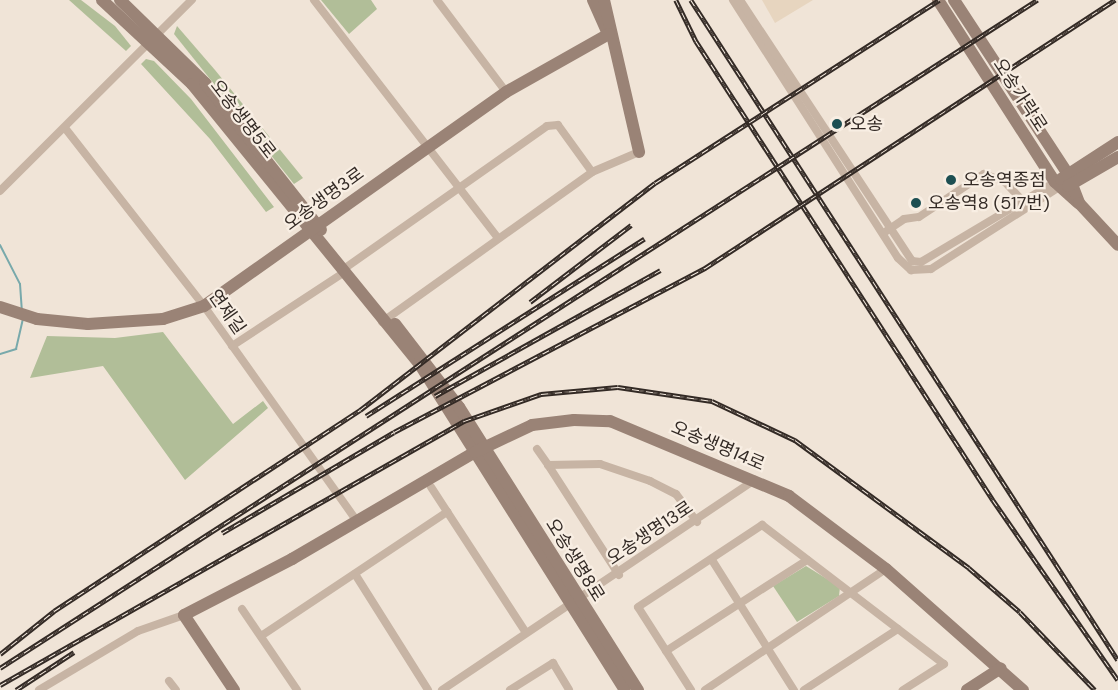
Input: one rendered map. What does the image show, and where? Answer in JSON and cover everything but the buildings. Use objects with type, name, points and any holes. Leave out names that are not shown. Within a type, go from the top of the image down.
[{"type":"street","name":"오송생명5로","points":[[102,0],[156,38]]},
{"type":"street","name":"오송생명5로","points":[[120,0],[156,38],[315,228],[385,319]]},
{"type":"street","points":[[0,191],[192,0]]},
{"type":"street","points":[[314,0],[498,238]]},
{"type":"street","points":[[437,0],[506,92]]},
{"type":"street","points":[[593,0],[609,34]]},
{"type":"street","points":[[385,319],[592,172],[639,152],[609,34],[604,0]]},
{"type":"street","points":[[733,0],[885,232],[907,258],[921,262],[1022,200],[1118,157]]},
{"type":"street","points":[[740,0],[904,265],[931,269],[1057,184]]},
{"type":"street","name":"오송가락로","points":[[938,0],[1057,184],[1079,203],[1118,245]]},
{"type":"street","name":"오송가락로","points":[[954,0],[1071,180],[1079,203]]},
{"type":"street","name":"오송생명3로","points":[[0,307],[37,319],[138,322],[204,306],[506,92],[609,34]]},
{"type":"street","points":[[231,346],[346,270],[547,126],[558,125],[592,172]]},
{"type":"street","name":"연제길","points":[[65,128],[204,306],[356,520]]},
{"type":"street","points":[[1071,180],[1118,142]]},
{"type":"street","points":[[885,232],[919,217],[984,174],[1005,182],[1022,200]]},
{"type":"street","name":"오송생명8로","points":[[385,319],[480,449],[625,690]]},
{"type":"street","name":"오송생명14로","points":[[184,615],[480,449],[532,425],[610,421],[789,496],[886,569],[1001,668],[1023,690]]},
{"type":"street","points":[[537,449],[619,575]]},
{"type":"street","points":[[548,465],[600,464],[650,481],[676,494],[697,522]]},
{"type":"street","name":"오송생명13로","points":[[442,690],[526,633],[619,575],[755,480]]},
{"type":"street","points":[[431,487],[526,633]]},
{"type":"street","points":[[261,636],[447,512]]},
{"type":"street","points":[[691,690],[638,607],[762,525],[944,664],[903,690]]},
{"type":"street","points":[[712,560],[794,690]]},
{"type":"street","points":[[666,651],[807,560]]},
{"type":"street","points":[[705,690],[854,595],[886,569]]},
{"type":"street","points":[[355,574],[428,690]]},
{"type":"street","name":"오송생명8로","points":[[575,604],[638,690]]},
{"type":"street","points":[[242,609],[297,690]]},
{"type":"street","points":[[39,690],[138,631],[184,615],[234,690]]},
{"type":"street","points":[[804,690],[898,629]]},
{"type":"street","points":[[510,690],[553,663],[569,690]]},
{"type":"street","points":[[967,690],[1001,668]]},
{"type":"street","points":[[169,681],[176,690]]},
{"type":"green space","points":[[69,0],[81,0],[115,26],[131,46],[126,51]]},
{"type":"green space","points":[[321,0],[371,0],[377,9],[349,34]]},
{"type":"green space","points":[[177,26],[303,178],[294,184],[174,34]]},
{"type":"green space","points":[[146,59],[154,61],[191,99],[274,207],[266,212],[210,139],[141,64]]},
{"type":"green space","points":[[163,332],[233,424],[263,401],[268,408],[185,480],[103,366],[30,378],[47,336],[115,338]]},
{"type":"green space","points":[[806,566],[840,587],[839,596],[797,622],[773,586]]},
{"type":"shaded area","points":[[762,0],[813,0],[775,23]]},
{"type":"waterway","points":[[0,245],[20,284],[22,310]]},
{"type":"waterway","points":[[0,354],[16,349],[23,318]]},
{"type":"railway","points":[[676,0],[696,41],[993,500],[1118,680]]},
{"type":"railway","points":[[691,0],[1118,660]]},
{"type":"railway","points":[[0,654],[54,611],[360,410],[655,183],[939,0]]},
{"type":"railway","points":[[0,668],[1037,0]]},
{"type":"railway","points":[[222,533],[394,432],[705,268],[1115,0]]},
{"type":"railway","points":[[530,302],[631,225]]},
{"type":"railway","points":[[366,416],[644,239]]},
{"type":"railway","points":[[435,396],[660,270]]},
{"type":"railway","points":[[0,685],[464,421],[541,394],[618,387],[712,401],[795,440],[969,568],[1020,612],[1095,690]]},
{"type":"railway","points":[[16,690],[74,652]]},
{"type":"place","name":"오송","points":[[837,124]]},
{"type":"place","name":"오송역종점","points":[[951,180]]},
{"type":"place","name":"오송역8 (517번)","points":[[916,203]]}]
